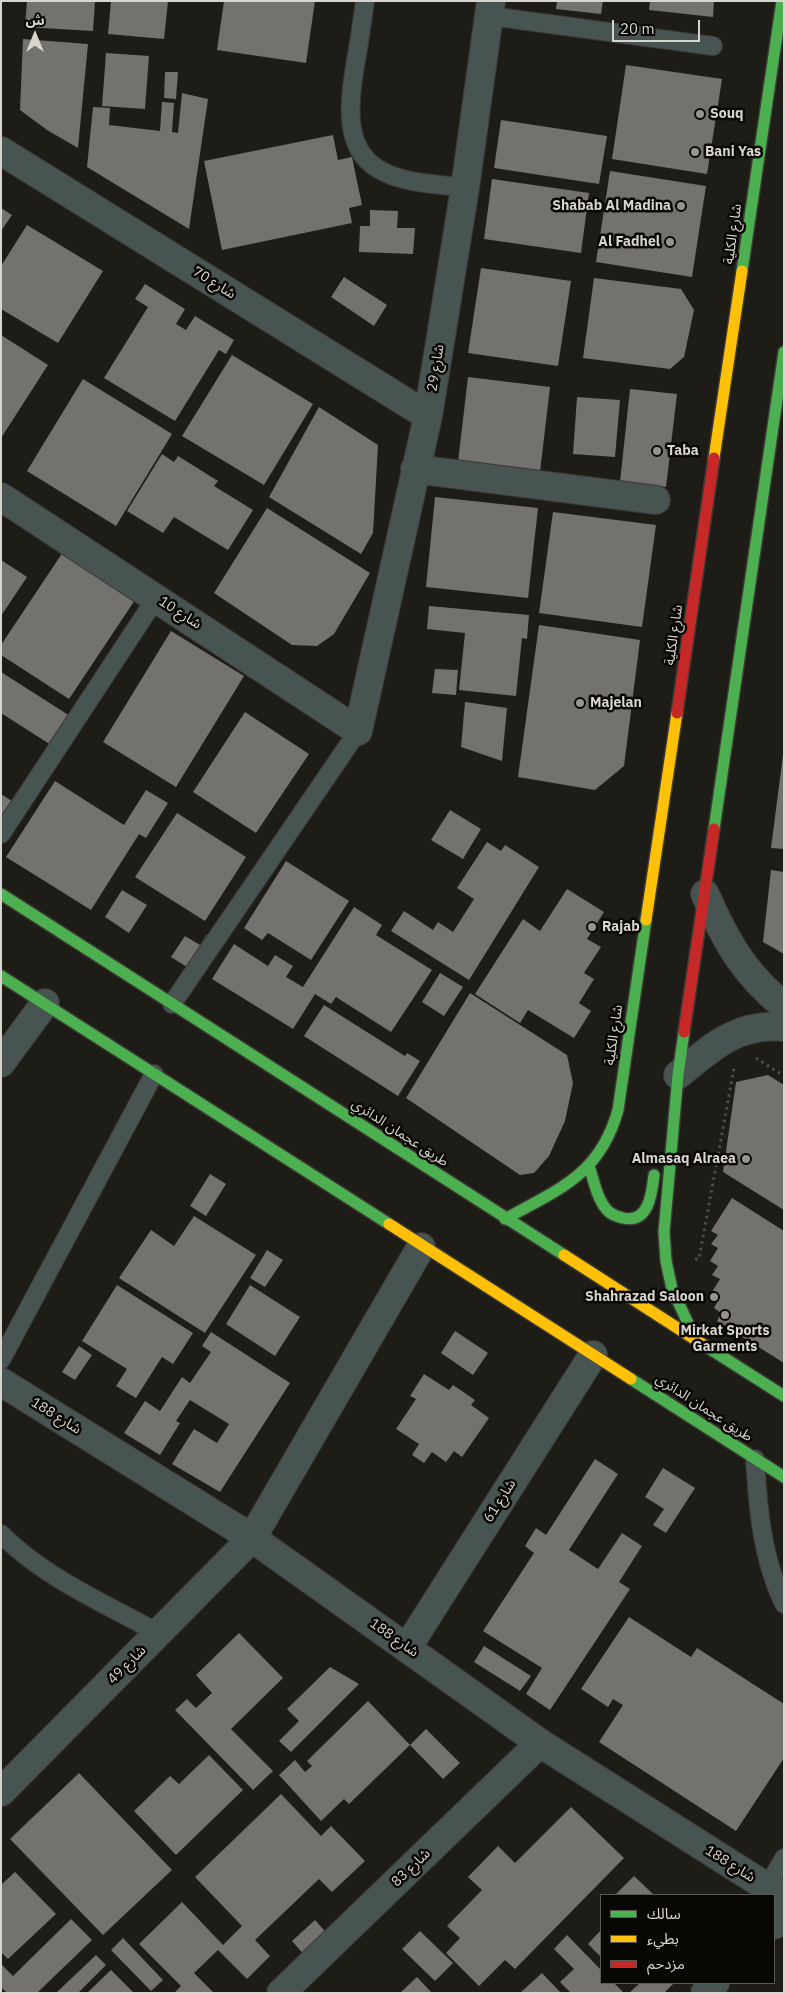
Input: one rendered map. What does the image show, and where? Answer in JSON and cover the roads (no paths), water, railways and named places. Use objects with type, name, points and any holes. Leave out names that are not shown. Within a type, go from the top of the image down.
[{"type":"main road","name":"شارع الكلية","points":[[504,1219],[564,1185],[589,1166],[600,1154],[612,1133],[618,1110],[782,1]]},
{"type":"main road","points":[[696,1340],[672,1289],[666,1261],[664,1232],[671,1138],[678,1074],[705,894],[778,432],[783,370]]},
{"type":"main road","name":"طريق عجمان الدائري","points":[[1,894],[504,1219],[784,1396]]},
{"type":"main road","name":"طريق عجمان الدائري","points":[[1,976],[784,1477]]},
{"type":"main road","points":[[589,1166],[609,1212],[618,1218],[630,1219],[640,1216],[648,1208],[652,1198],[657,1158],[671,1138]]},
{"type":"street","name":"شارع 29","points":[[358,730],[428,416],[465,188],[490,9]]},
{"type":"street","name":"شارع 70","points":[[1,151],[428,416]]},
{"type":"street","points":[[415,469],[656,500]]},
{"type":"street","name":"شارع 10","points":[[1,497],[358,730]]},
{"type":"street","points":[[705,894],[739,961],[759,984],[784,1006]]},
{"type":"street","points":[[1,1063],[45,1003]]},
{"type":"street","points":[[678,1074],[714,1046],[738,1039],[758,1027],[784,1027]]},
{"type":"street","name":"شارع 49","points":[[1,1792],[252,1538],[421,1246]]},
{"type":"street","name":"شارع 61","points":[[407,1648],[594,1354]]},
{"type":"street","name":"شارع 188","points":[[1,1382],[252,1538],[540,1743],[775,1893]]},
{"type":"street","name":"شارع 83","points":[[281,1993],[540,1743]]},
{"type":"street","points":[[775,1924],[784,1915]]},
{"type":"street","points":[[705,1993],[714,1984]]},
{"type":"lane","points":[[365,1],[350,95],[350,127],[355,142],[363,156],[373,166],[387,174],[465,188]]},
{"type":"lane","points":[[490,9],[713,46]]},
{"type":"lane","points":[[1,834],[156,598]]},
{"type":"lane","points":[[172,1004],[358,730]]},
{"type":"lane","points":[[1,1360],[154,1074]]},
{"type":"lane","points":[[755,1459],[759,1520],[769,1563],[784,1604]]},
{"type":"lane","points":[[1,1534],[46,1573],[158,1633]]},
{"type":"lane","points":[[775,1893],[784,1858]]},
{"type":"place","name":"Souq","points":[[700,114]]},
{"type":"place","name":"Bani Yas","points":[[695,152]]},
{"type":"place","name":"Shabab Al Madina","points":[[681,206]]},
{"type":"place","name":"Al Fadhel","points":[[670,242]]},
{"type":"place","name":"Taba","points":[[657,451]]},
{"type":"place","name":"Majelan","points":[[580,703]]},
{"type":"place","name":"Rajab","points":[[592,927]]},
{"type":"place","name":"Almasaq Alraea","points":[[746,1159]]},
{"type":"place","name":"Shahrazad Saloon","points":[[714,1297]]},
{"type":"place","name":"Mirkat Sports Garments","points":[[725,1315]]}]
